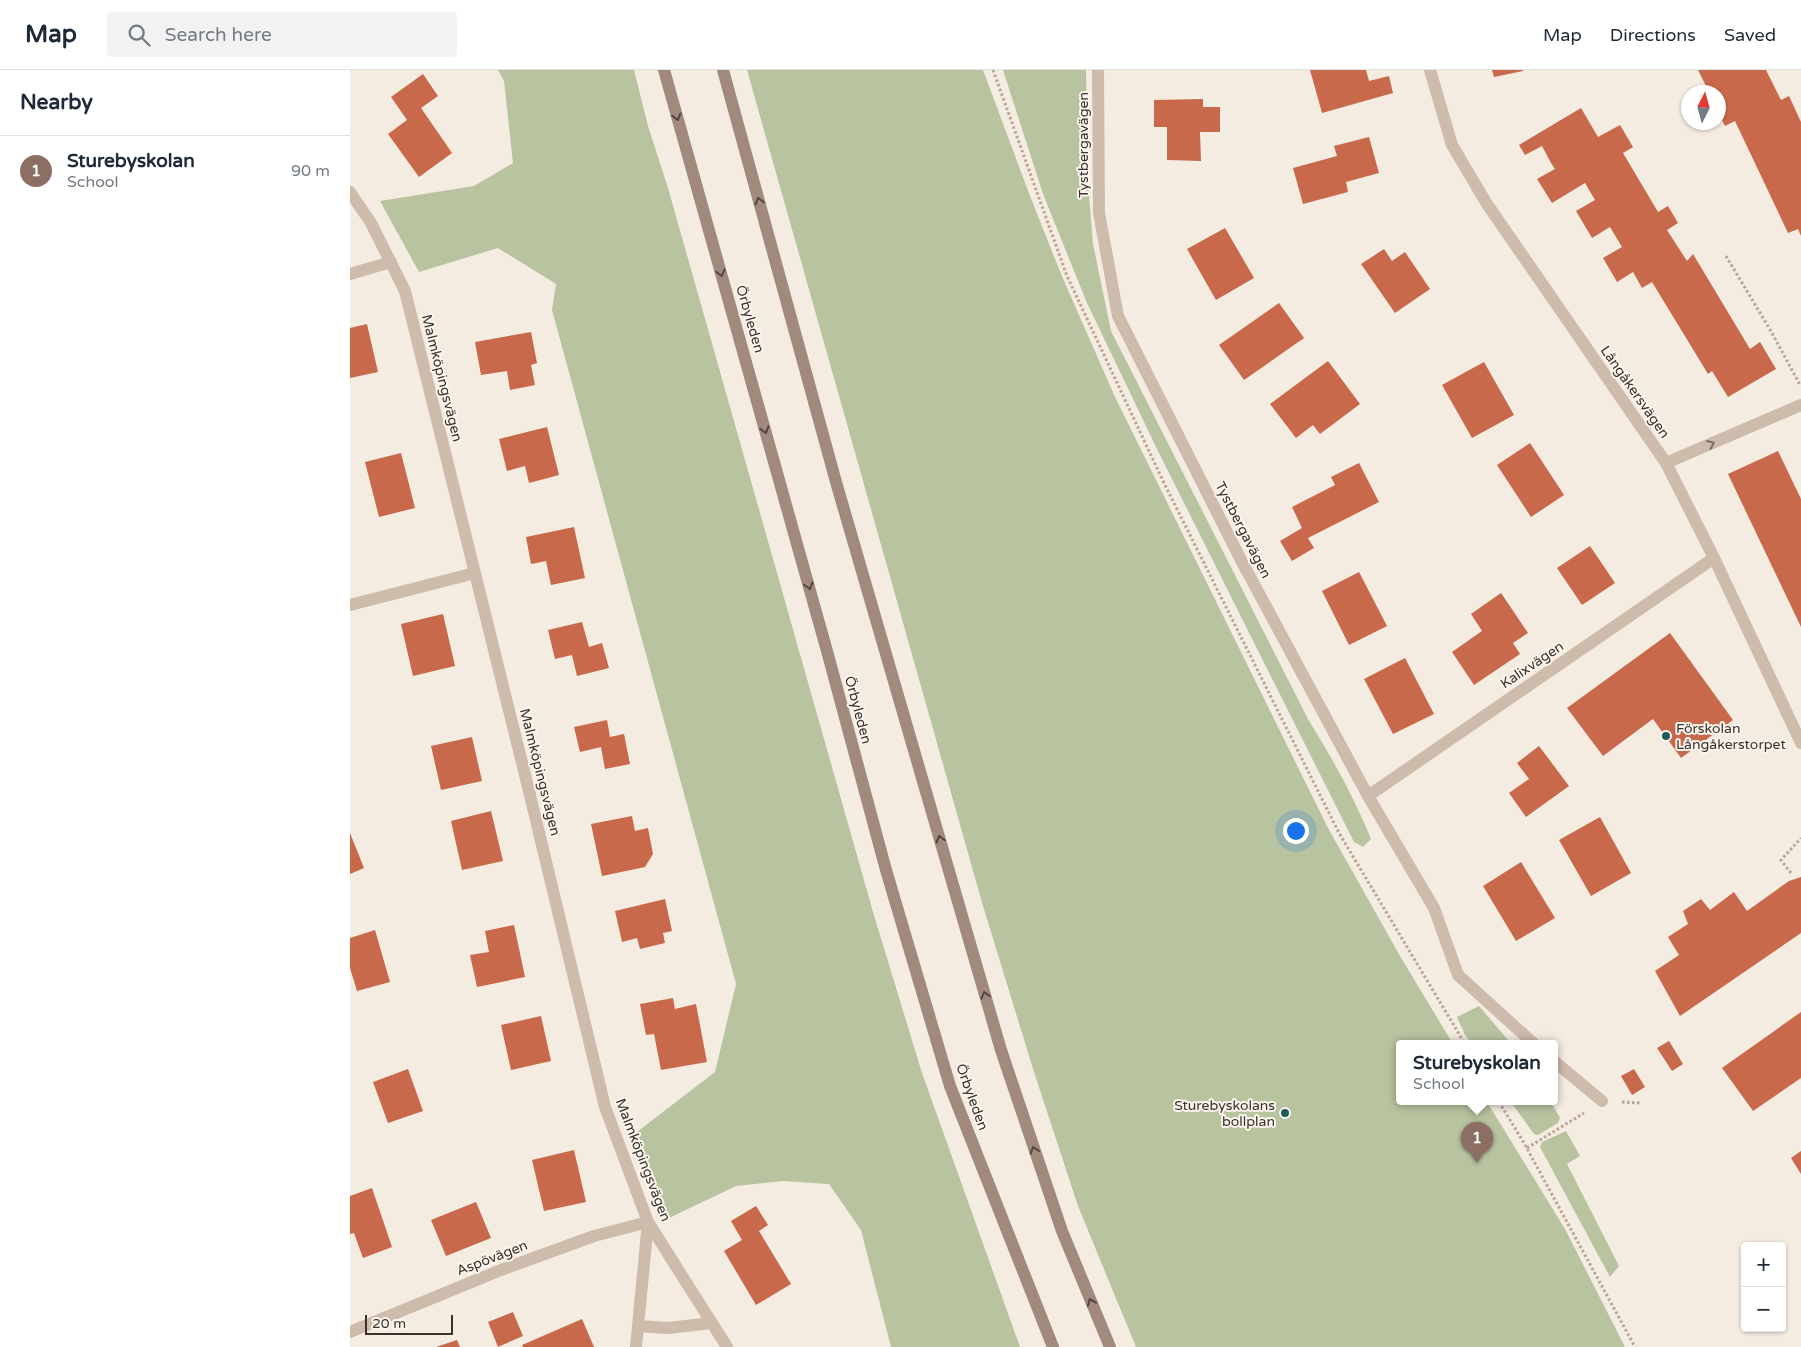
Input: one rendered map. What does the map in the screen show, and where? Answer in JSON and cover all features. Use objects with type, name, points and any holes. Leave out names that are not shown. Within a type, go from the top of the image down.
[{"type":"main road","name":"Örbyleden","points":[[664,70],[886,870],[950,1086],[1053,1347]]},
{"type":"main road","points":[[723,70],[836,482],[1001,1050],[1062,1231],[1110,1347]]},
{"type":"street","name":"Tystbergavägen","points":[[1098,70],[1098,213],[1118,316],[1241,560],[1368,796],[1434,908],[1458,974],[1530,1040]]},
{"type":"street","name":"Långåkersvägen","points":[[1430,70],[1452,145],[1487,204],[1666,463],[1714,558],[1801,742]]},
{"type":"street","name":"Malmköpingsvägen","points":[[350,192],[371,223],[404,291],[476,573],[605,1107],[648,1222],[727,1347]]},
{"type":"street","points":[[350,274],[390,262]]},
{"type":"street","points":[[1666,463],[1801,405]]},
{"type":"street","name":"Kalixvägen","points":[[1368,796],[1714,558]]},
{"type":"street","points":[[350,605],[476,573]]},
{"type":"street","points":[[1558,1064],[1602,1101]]},
{"type":"street","points":[[636,1347],[648,1222]]},
{"type":"street","name":"Aspövägen","points":[[350,1332],[500,1270],[594,1236],[648,1222]]},
{"type":"street","points":[[638,1326],[668,1328],[712,1324]]},
{"type":"path","points":[[993,70],[1067,276],[1164,483],[1339,833],[1463,1040]]},
{"type":"path","points":[[1726,256],[1801,386]]},
{"type":"path","points":[[1791,872],[1781,860],[1801,838]]},
{"type":"path","points":[[1527,1148],[1602,1101],[1641,1103]]},
{"type":"path","points":[[1502,1105],[1635,1347]]},
{"type":"green space","points":[[498,70],[634,70],[648,126],[668,188],[873,912],[922,1073],[1020,1347],[891,1347],[861,1230],[829,1184],[783,1181],[736,1186],[667,1219],[629,1138],[715,1072],[736,984],[552,310],[556,284],[498,248],[419,272],[380,201],[474,186],[513,163],[504,81]]},
{"type":"green space","points":[[747,70],[983,70],[1061,274],[1115,397],[1328,828],[1400,956],[1451,1040],[1396,1040],[1396,1105],[1489,1105],[1565,1229],[1625,1347],[1136,1347],[1078,1206],[983,906]]},
{"type":"green space","points":[[1003,70],[1086,70],[1088,183],[1093,244],[1111,331],[1308,719],[1350,793],[1371,839],[1363,847],[1354,842],[1157,449],[1087,303],[1043,194]]},
{"type":"green space","points":[[1479,1006],[1508,1040],[1469,1040],[1457,1017]]},
{"type":"green space","points":[[1513,1105],[1553,1105],[1560,1118],[1558,1123],[1538,1135],[1534,1134]]},
{"type":"green space","points":[[1566,1131],[1580,1156],[1567,1164],[1619,1266],[1610,1277],[1540,1147],[1542,1142]]},
{"type":"building","points":[[1310,70],[1366,70],[1369,81],[1389,76],[1393,93],[1322,113]]},
{"type":"building","points":[[1492,70],[1523,70],[1523,71],[1494,77]]},
{"type":"building","points":[[1698,70],[1766,70],[1781,100],[1789,96],[1801,122],[1801,236],[1798,229],[1788,233],[1735,121],[1726,126],[1726,85],[1706,85]]},
{"type":"building","points":[[423,74],[438,96],[421,108],[452,153],[419,177],[388,134],[407,120],[391,97]]},
{"type":"building","points":[[1203,99],[1203,107],[1220,107],[1220,132],[1200,132],[1201,161],[1167,160],[1167,127],[1154,127],[1154,100]]},
{"type":"building","points":[[1581,108],[1598,137],[1620,125],[1633,147],[1623,153],[1658,212],[1668,206],[1678,223],[1667,230],[1687,261],[1693,254],[1750,349],[1760,342],[1776,369],[1728,397],[1712,371],[1708,374],[1652,282],[1642,288],[1633,272],[1617,282],[1603,258],[1622,247],[1610,227],[1592,238],[1576,211],[1595,200],[1585,183],[1552,203],[1537,179],[1555,169],[1542,146],[1525,155],[1519,145]]},
{"type":"building","points":[[1369,137],[1379,173],[1346,182],[1348,192],[1303,204],[1293,168],[1337,156],[1334,146]]},
{"type":"building","points":[[1225,228],[1254,278],[1216,300],[1187,249]]},
{"type":"building","points":[[1384,249],[1392,261],[1405,252],[1430,289],[1395,313],[1361,264]]},
{"type":"building","points":[[1279,303],[1304,338],[1244,380],[1219,345]]},
{"type":"building","points":[[367,324],[378,372],[350,378],[350,328]]},
{"type":"building","points":[[531,332],[537,363],[531,365],[535,385],[510,390],[507,371],[481,375],[475,342]]},
{"type":"building","points":[[1328,361],[1360,404],[1320,434],[1313,425],[1296,438],[1270,404]]},
{"type":"building","points":[[1484,362],[1514,415],[1472,438],[1442,385]]},
{"type":"building","points":[[547,427],[559,475],[529,483],[525,466],[507,471],[499,439]]},
{"type":"building","points":[[1530,443],[1564,495],[1531,517],[1497,465]]},
{"type":"building","points":[[1778,451],[1801,499],[1801,627],[1728,474]]},
{"type":"building","points":[[401,453],[415,508],[379,517],[365,462]]},
{"type":"building","points":[[1359,463],[1379,502],[1308,538],[1314,548],[1292,561],[1280,541],[1302,528],[1292,507],[1335,485],[1331,477]]},
{"type":"building","points":[[574,527],[585,578],[551,585],[546,561],[531,564],[526,537]]},
{"type":"building","points":[[1590,546],[1615,583],[1582,605],[1557,568]]},
{"type":"building","points":[[1359,572],[1387,626],[1349,645],[1322,591]]},
{"type":"building","points":[[1501,593],[1528,633],[1513,643],[1520,654],[1474,685],[1452,652],[1482,631],[1471,614]]},
{"type":"building","points":[[443,614],[455,666],[413,676],[401,624]]},
{"type":"building","points":[[582,622],[589,647],[602,643],[609,668],[577,676],[572,655],[555,659],[548,630]]},
{"type":"building","points":[[1670,633],[1733,720],[1681,758],[1653,719],[1603,756],[1567,708]]},
{"type":"building","points":[[1405,658],[1434,714],[1393,734],[1364,679]]},
{"type":"building","points":[[607,720],[610,737],[624,734],[630,764],[605,769],[601,747],[580,752],[574,727]]},
{"type":"building","points":[[472,737],[482,781],[441,790],[431,746]]},
{"type":"building","points":[[1539,746],[1569,786],[1526,817],[1509,793],[1529,779],[1517,763]]},
{"type":"building","points":[[491,811],[503,861],[462,870],[451,821]]},
{"type":"building","points":[[632,816],[635,831],[648,828],[653,854],[645,867],[602,876],[591,824]]},
{"type":"building","points":[[1600,817],[1631,873],[1591,896],[1559,840]]},
{"type":"building","points":[[350,833],[364,868],[350,874]]},
{"type":"building","points":[[1521,862],[1555,918],[1516,941],[1483,886]]},
{"type":"building","points":[[1801,877],[1801,933],[1680,1016],[1655,971],[1679,955],[1668,937],[1688,924],[1683,911],[1701,899],[1710,910],[1734,892],[1747,911],[1789,881]]},
{"type":"building","points":[[665,899],[672,931],[663,933],[665,943],[640,949],[637,938],[622,942],[615,911]]},
{"type":"building","points":[[514,925],[525,977],[477,987],[470,955],[489,952],[485,931]]},
{"type":"building","points":[[375,930],[390,982],[357,991],[350,968],[350,938]]},
{"type":"building","points":[[673,998],[675,1009],[696,1004],[707,1062],[661,1070],[654,1034],[646,1035],[640,1004]]},
{"type":"building","points":[[1801,1012],[1801,1078],[1753,1111],[1722,1068]]},
{"type":"building","points":[[541,1016],[551,1061],[511,1070],[501,1025]]},
{"type":"building","points":[[1669,1041],[1683,1064],[1672,1071],[1657,1048]]},
{"type":"building","points":[[408,1069],[423,1111],[388,1123],[373,1082]]},
{"type":"building","points":[[1634,1069],[1645,1087],[1632,1095],[1621,1076]]},
{"type":"building","points":[[574,1150],[586,1202],[544,1211],[532,1160]]},
{"type":"building","points":[[1801,1151],[1801,1174],[1791,1158]]},
{"type":"building","points":[[372,1188],[392,1247],[363,1258],[354,1233],[350,1234],[350,1196]]},
{"type":"building","points":[[476,1202],[491,1238],[446,1256],[431,1220]]},
{"type":"building","points":[[756,1206],[768,1225],[759,1231],[791,1284],[756,1305],[724,1251],[742,1240],[731,1221]]},
{"type":"building","points":[[513,1312],[523,1336],[498,1347],[488,1322]]},
{"type":"building","points":[[582,1319],[594,1347],[523,1347],[522,1345]]},
{"type":"building","points":[[457,1340],[460,1347],[436,1347]]},
{"type":"place","name":"Förskolan Långåkerstorpet","points":[[1666,736]]},
{"type":"place","name":"Sturebyskolans bollplan","points":[[1285,1113]]},
{"type":"place","name":"Sturebyskolan","points":[[1477,1163]]}]
